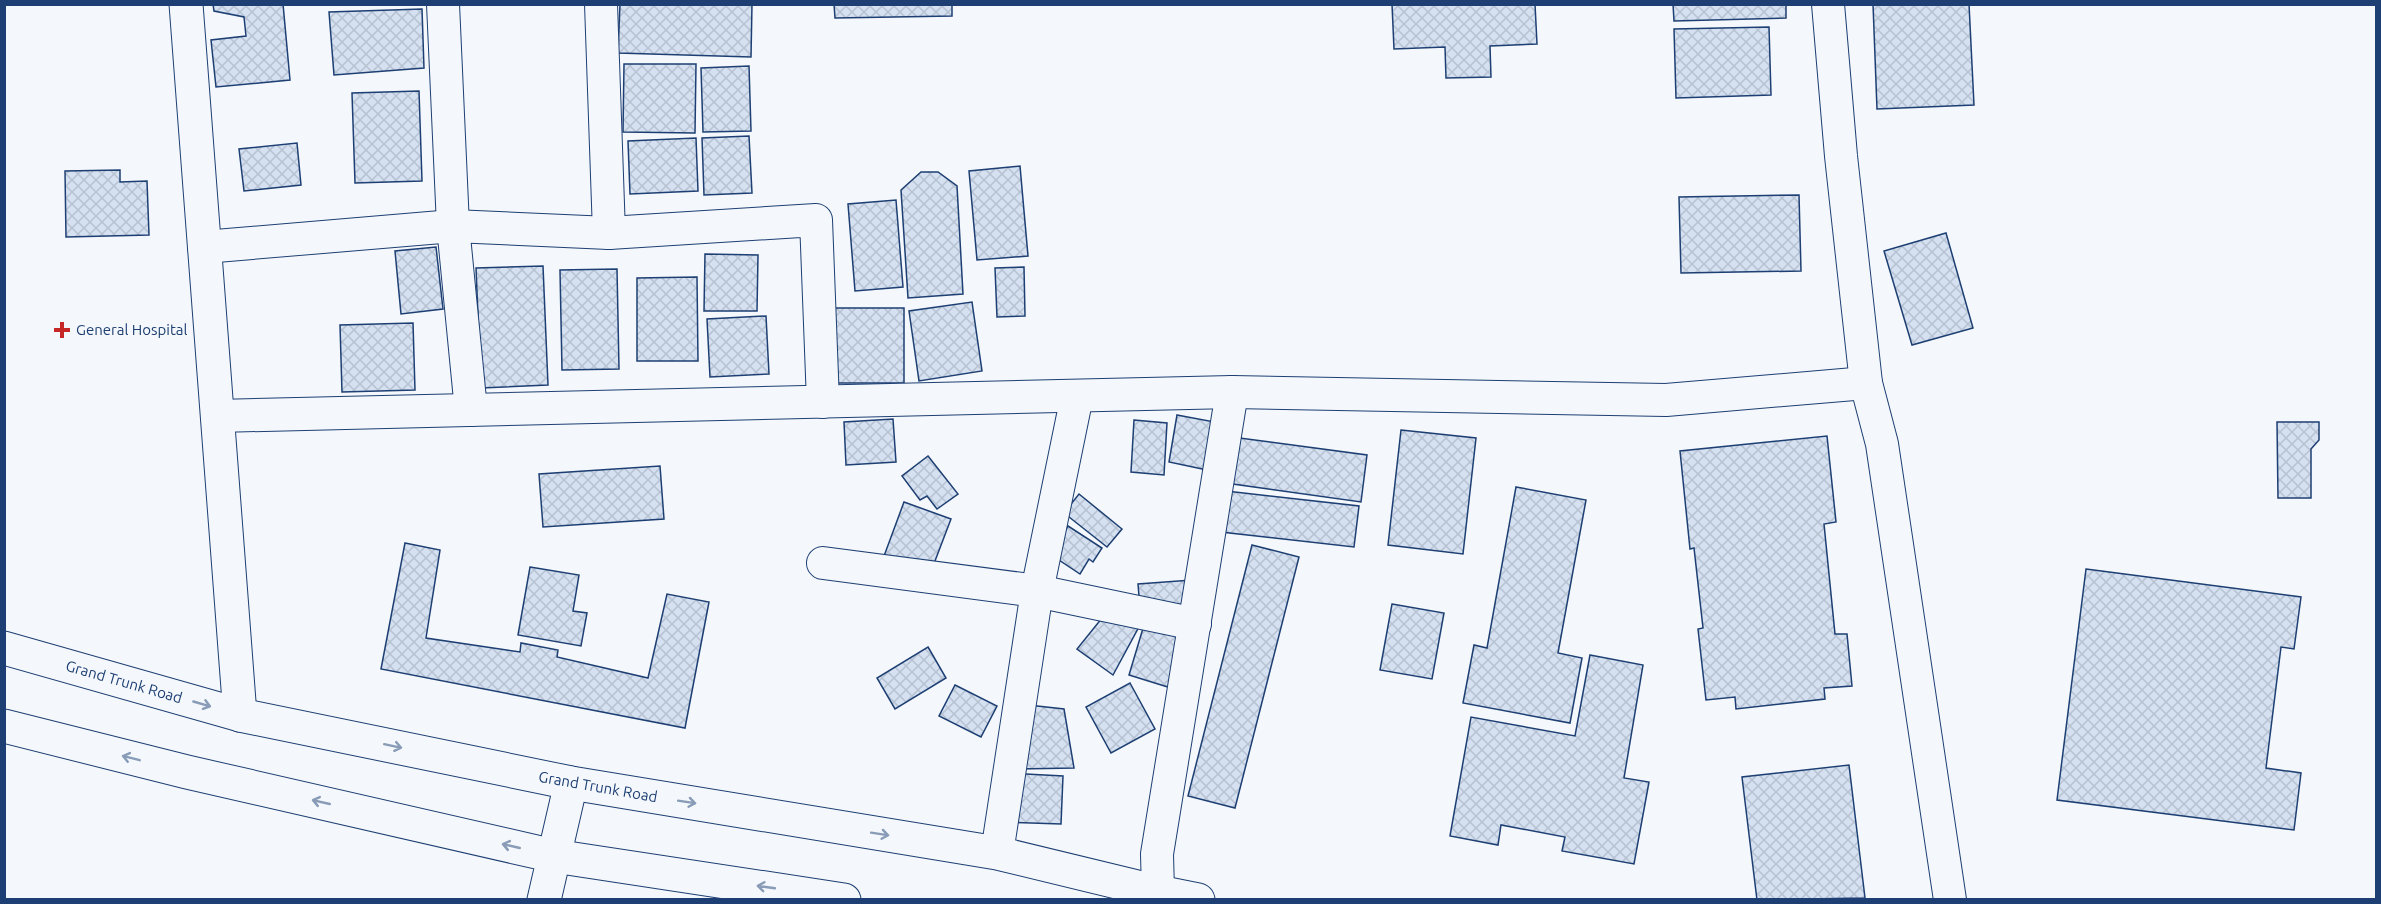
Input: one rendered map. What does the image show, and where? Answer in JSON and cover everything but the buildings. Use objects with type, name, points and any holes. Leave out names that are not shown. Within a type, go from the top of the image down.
[{"type":"main road","points":[[186,4],[240,715]]},
{"type":"main road","name":"Grand Trunk Road","points":[[4,648],[240,715],[571,783],[997,853],[1198,900]]},
{"type":"main road","points":[[4,726],[187,772],[554,856],[844,900]]},
{"type":"main road","points":[[544,900],[571,783]]},
{"type":"street","points":[[443,4],[453,226],[471,410]]},
{"type":"street","points":[[601,4],[609,233]]},
{"type":"street","points":[[1828,4],[1841,156],[1866,383],[1882,444],[1950,900]]},
{"type":"street","points":[[204,247],[453,226],[609,233],[816,220],[823,402]]},
{"type":"street","points":[[217,416],[1233,392],[1666,400],[1866,383]]},
{"type":"street","points":[[1158,892],[1157,854],[1233,392]]},
{"type":"street","points":[[997,853],[1037,591],[1077,396]]},
{"type":"street","points":[[823,562],[1037,591],[1195,624]]},
{"type":"place","name":"General Hospital","points":[[62,330]]}]
